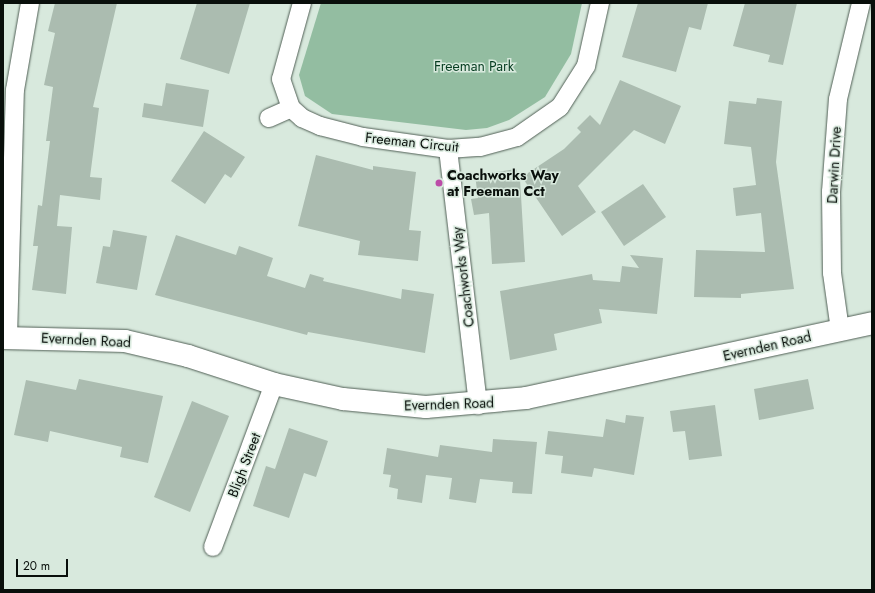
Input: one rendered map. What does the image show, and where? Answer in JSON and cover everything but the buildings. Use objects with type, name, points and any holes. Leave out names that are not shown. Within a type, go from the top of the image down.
[{"type":"street","points":[[6,337],[9,90],[30,3]]},
{"type":"street","points":[[269,118],[291,108],[281,80],[302,3]]},
{"type":"street","name":"Freeman Circuit","points":[[291,108],[302,118],[326,128],[363,137],[448,149],[480,147],[517,137],[560,107],[586,66],[600,3]]},
{"type":"street","name":"Darwin Drive","points":[[840,330],[832,273],[831,192],[838,99],[861,3]]},
{"type":"street","name":"Coachworks Way","points":[[448,149],[478,405]]},
{"type":"street","name":"Evernden Road","points":[[6,337],[100,338],[154,346],[274,384],[391,405],[478,405],[526,398],[872,323]]},
{"type":"street","name":"Bligh Street","points":[[213,547],[274,384]]},
{"type":"green space","name":"Freeman Park","points":[[321,3],[582,3],[571,54],[545,97],[509,120],[487,128],[466,130],[332,114],[305,96],[299,75]]},
{"type":"place","name":"Coachworks Way at Freeman Cct","points":[[439,183]]}]
